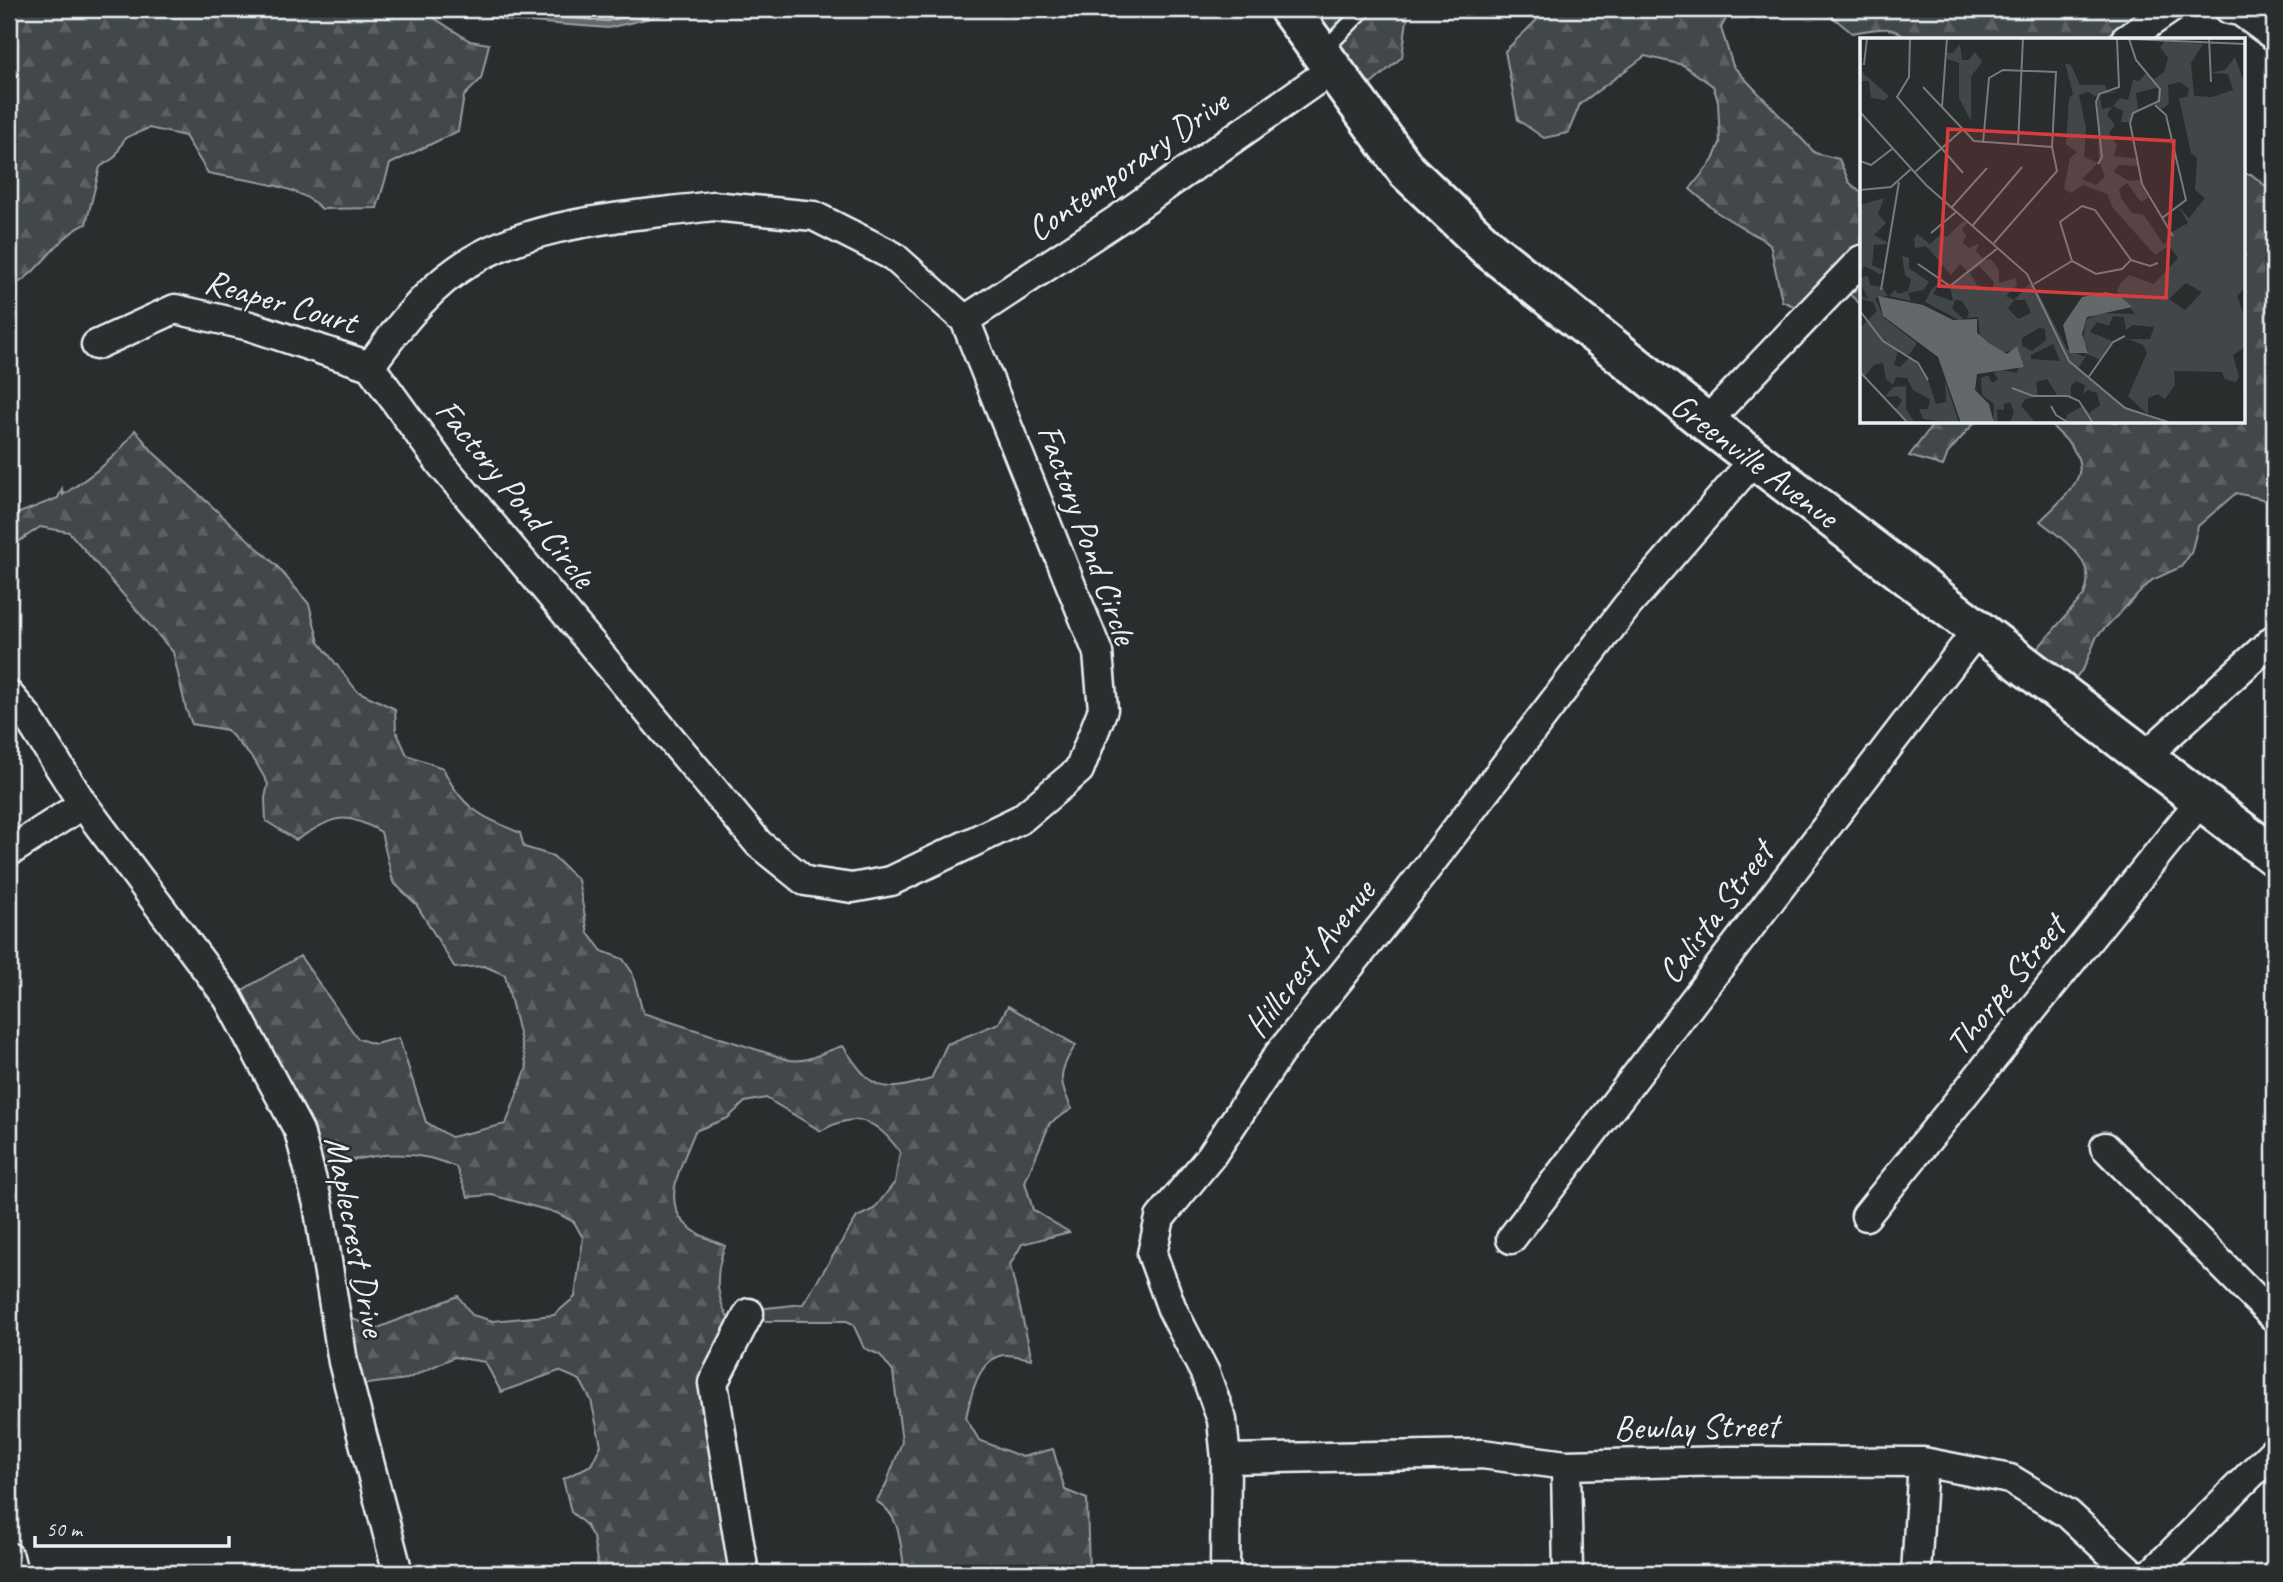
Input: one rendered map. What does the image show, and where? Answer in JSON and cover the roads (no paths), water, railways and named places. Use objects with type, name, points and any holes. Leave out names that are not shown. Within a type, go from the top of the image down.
[{"type":"main road","name":"Greenville Avenue","points":[[1289,9],[1407,172],[1490,250],[1754,460],[2274,856]]},
{"type":"street","points":[[2128,38],[2170,9]]},
{"type":"street","points":[[2229,9],[2240,11],[2274,36]]},
{"type":"street","name":"Contemporary Drive","points":[[965,320],[1117,220],[1325,62]]},
{"type":"street","name":"Factory Pond Circle","points":[[713,206],[814,216],[892,256],[965,320],[1098,653],[1103,709],[1079,770],[1021,819],[891,881],[852,888],[805,881],[759,844],[465,493],[370,366],[397,328],[456,271],[511,240],[605,220],[713,206]]},
{"type":"street","points":[[1706,422],[1860,261]]},
{"type":"street","name":"Reaper Court","points":[[96,345],[175,309],[250,326],[370,366]]},
{"type":"street","name":"Hillcrest Avenue","points":[[1225,1573],[1226,1459],[1222,1420],[1205,1373],[1172,1309],[1152,1254],[1160,1218],[1210,1156],[1279,1054],[1394,911],[1619,617],[1754,460]]},
{"type":"street","name":"Calista Street","points":[[1511,1240],[1978,629]]},
{"type":"street","points":[[2144,757],[2274,639]]},
{"type":"street","name":"Maplecrest Drive","points":[[9,695],[27,716],[83,804],[228,998],[299,1131],[318,1204],[343,1362],[398,1573]]},
{"type":"street","name":"Thorpe Street","points":[[1866,1216],[2201,800]]},
{"type":"street","points":[[9,852],[83,804]]},
{"type":"street","points":[[2105,1147],[2274,1317]]},
{"type":"street","points":[[744,1573],[713,1383],[749,1314]]},
{"type":"street","points":[[2152,1573],[2274,1451]]},
{"type":"street","name":"Bewlay Street","points":[[1226,1459],[1482,1454],[1566,1465],[1728,1461],[1923,1462],[2010,1479],[2068,1514],[2132,1573]]},
{"type":"street","points":[[1916,1573],[1923,1462]]},
{"type":"street","points":[[1566,1465],[1568,1573]]},
{"type":"street","points":[[9,1558],[13,1573]]},
{"type":"lane","points":[[1325,62],[1364,9]]},
{"type":"water","points":[[470,9],[689,9],[608,28],[503,20]]}]
